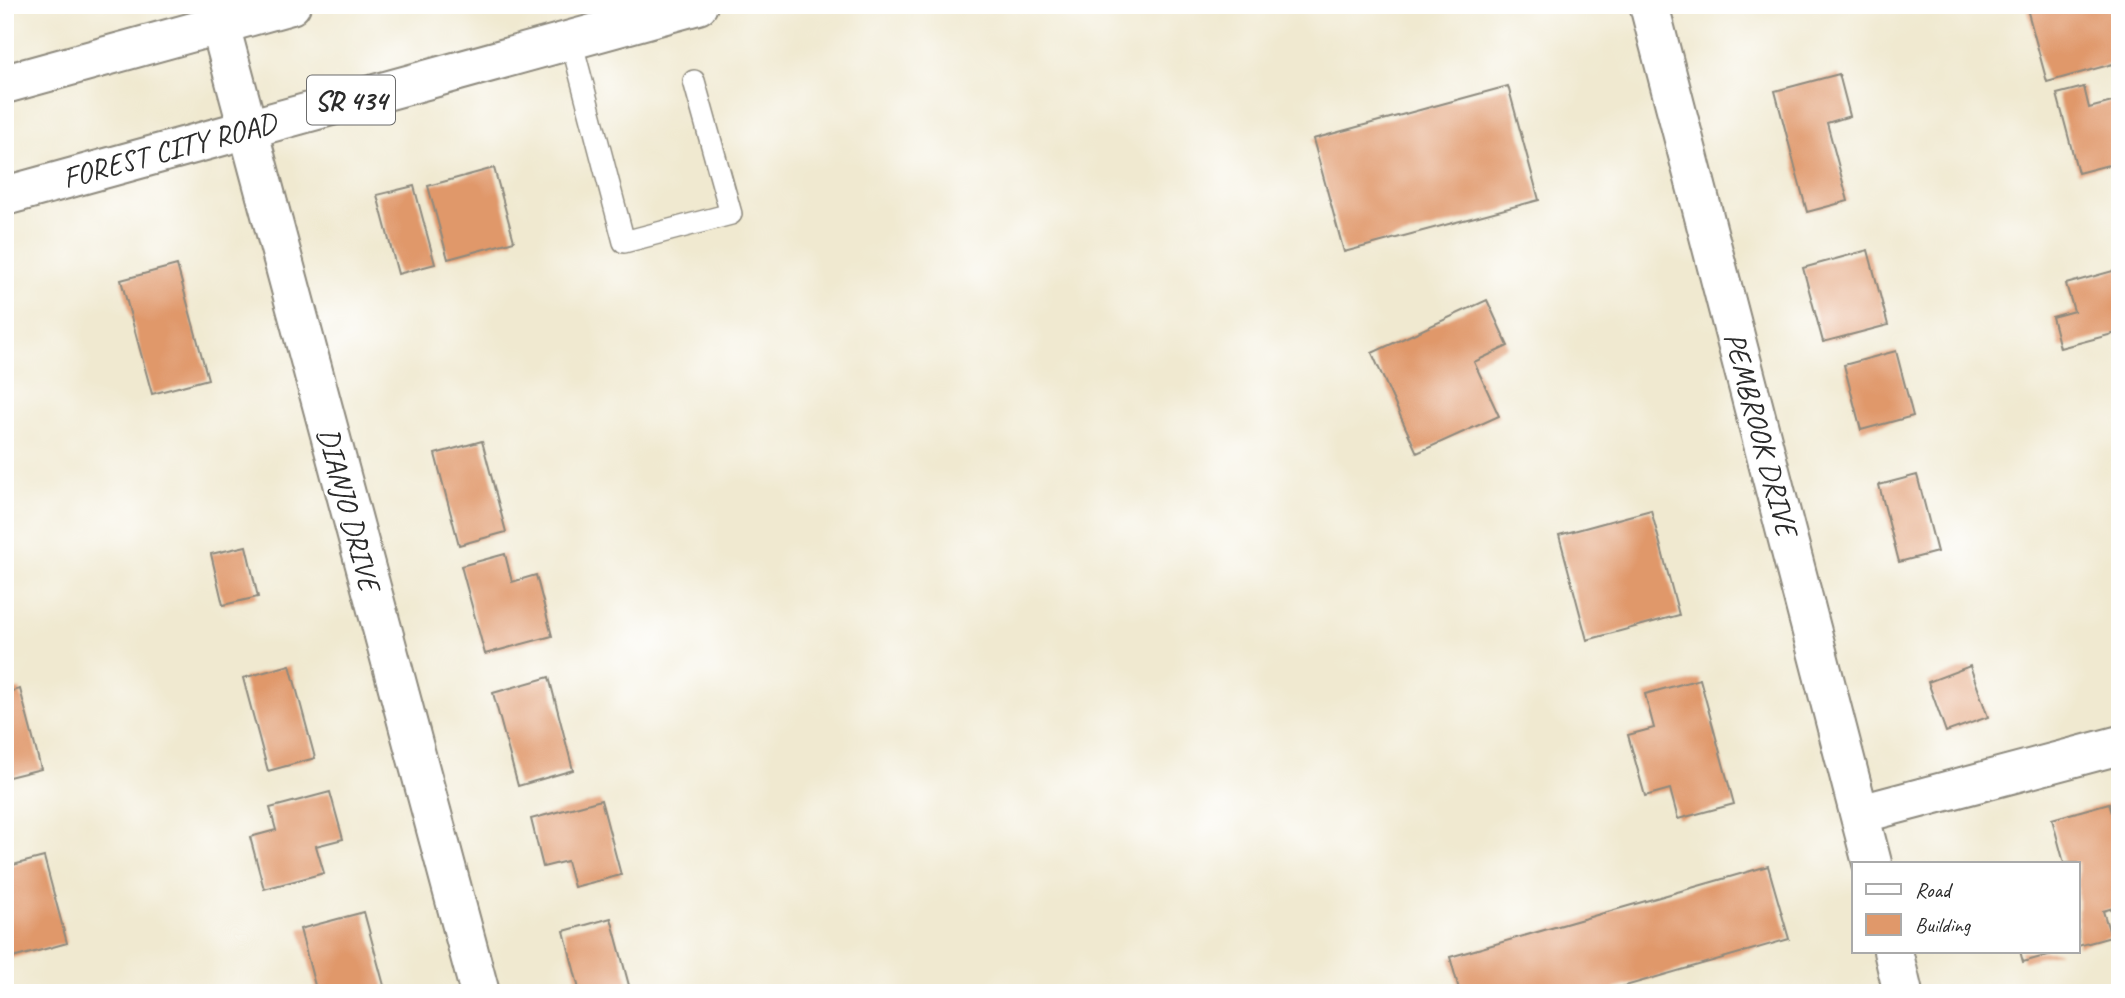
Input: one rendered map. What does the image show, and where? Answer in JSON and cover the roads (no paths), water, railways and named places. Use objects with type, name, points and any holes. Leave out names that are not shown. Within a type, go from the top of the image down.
[{"type":"street","points":[[5,84],[291,5]]},
{"type":"street","name":"FOREST CITY ROAD","points":[[5,196],[698,5]]},
{"type":"street","name":"PEMBROOK DRIVE","points":[[1648,5],[1872,862]]},
{"type":"street","name":"DIANJO DRIVE","points":[[220,25],[480,993]]},
{"type":"street","points":[[1860,814],[2120,745]]},
{"type":"street","points":[[1893,953],[1903,993]]},
{"type":"lane","points":[[571,40],[624,243],[731,214],[694,81]]}]
